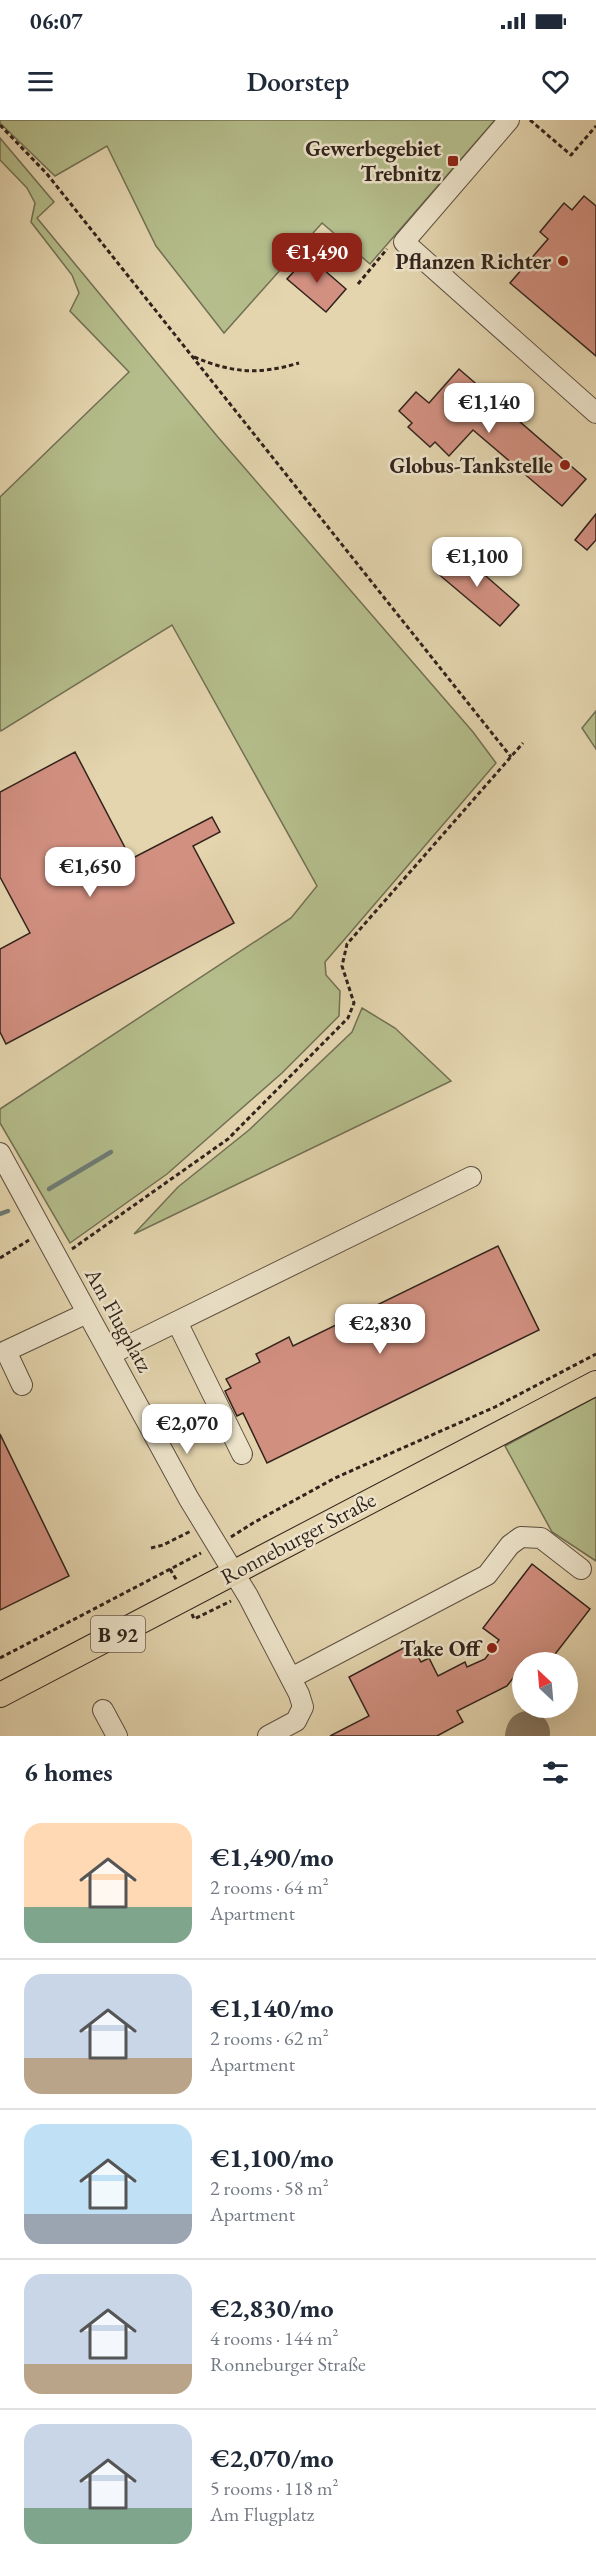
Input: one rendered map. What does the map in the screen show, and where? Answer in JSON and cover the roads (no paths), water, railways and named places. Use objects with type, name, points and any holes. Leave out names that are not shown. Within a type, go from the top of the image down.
[{"type":"main road","name":"Ronneburger Straße","points":[[0,1695],[596,1383]]},
{"type":"street","points":[[509,120],[404,242],[596,412]]},
{"type":"street","name":"Am Flugplatz","points":[[0,1153],[87,1314],[234,1572],[299,1694],[303,1707],[296,1721],[268,1736]]},
{"type":"street","points":[[111,1354],[471,1177]]},
{"type":"street","points":[[22,1385],[6,1351],[87,1314]]},
{"type":"street","points":[[177,1322],[242,1454]]},
{"type":"street","points":[[291,1678],[487,1575],[510,1545],[521,1537],[541,1538],[581,1569]]},
{"type":"street","points":[[103,1710],[117,1736]]},
{"type":"waterway","points":[[49,1189],[111,1152]]},
{"type":"waterway","points":[[0,1214],[8,1211]]},
{"type":"place","name":"Gewerbegebiet Trebnitz","points":[[453,161]]},
{"type":"place","name":"Pflanzen Richter","points":[[563,261]]},
{"type":"place","name":"Globus-Tankstelle","points":[[565,465]]},
{"type":"place","name":"Take Off","points":[[492,1648]]}]
